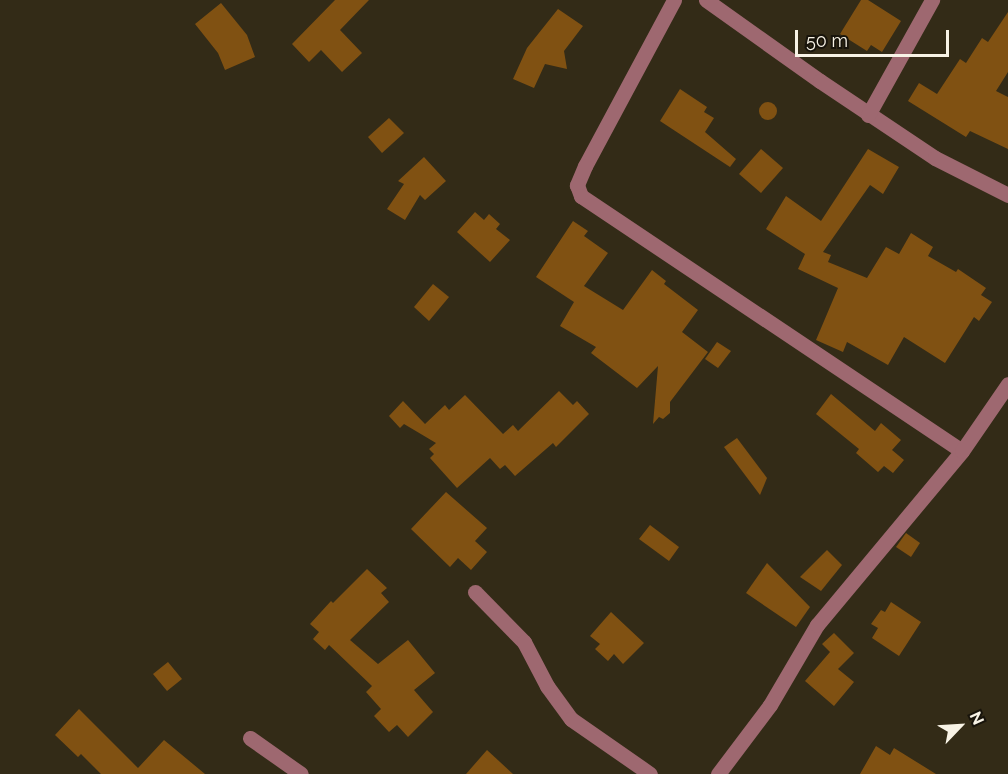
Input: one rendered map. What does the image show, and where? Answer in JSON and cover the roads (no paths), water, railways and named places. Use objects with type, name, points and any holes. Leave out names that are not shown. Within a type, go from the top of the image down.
[{"type":"street","points":[[674,0],[576,184],[581,196],[962,451]]},
{"type":"street","points":[[706,0],[868,115],[935,158],[1008,195]]},
{"type":"street","points":[[868,115],[932,0]]},
{"type":"street","points":[[718,774],[770,705],[817,625],[962,451],[1008,384]]},
{"type":"street","points":[[475,592],[524,642],[547,686],[571,719],[650,774]]},
{"type":"street","points":[[250,738],[301,774]]}]
